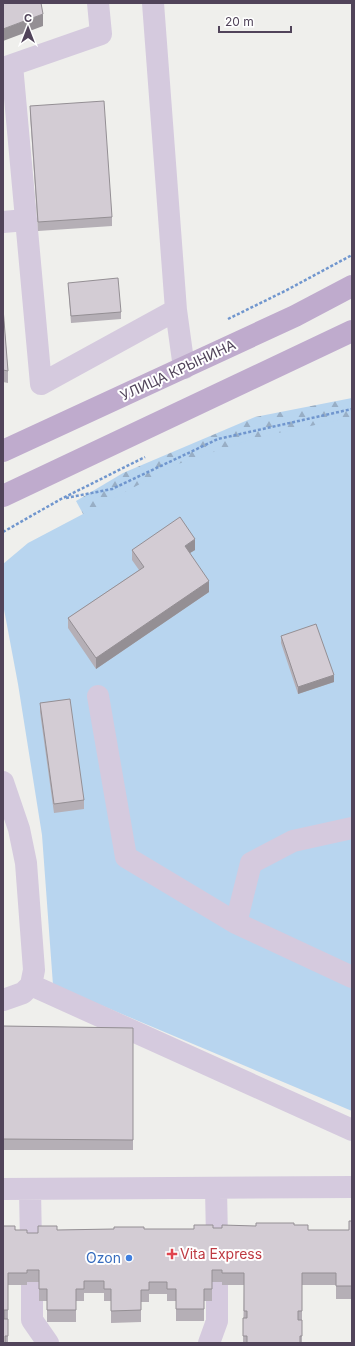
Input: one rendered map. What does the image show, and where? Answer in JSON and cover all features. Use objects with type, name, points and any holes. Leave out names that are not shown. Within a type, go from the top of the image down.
[{"type":"main road","name":"УЛИЦА КРЫНИНА","points":[[3,451],[294,316],[352,286]]},
{"type":"main road","points":[[3,496],[352,331]]},
{"type":"street","points":[[98,3],[100,34],[7,66],[26,220],[41,384],[176,310]]},
{"type":"street","points":[[153,3],[176,310],[184,368]]},
{"type":"street","points":[[3,222],[26,220]]},
{"type":"street","points":[[98,696],[126,857],[236,923],[352,977]]},
{"type":"street","points":[[3,782],[20,829],[26,863],[34,970],[32,985],[24,993],[3,1000]]},
{"type":"street","points":[[236,923],[251,863],[293,841],[352,828]]},
{"type":"street","points":[[32,985],[352,1130]]},
{"type":"street","points":[[3,1189],[352,1187]]},
{"type":"street","points":[[216,1188],[217,1240]]},
{"type":"street","points":[[30,1189],[32,1245]]},
{"type":"street","points":[[32,1282],[32,1320],[48,1343]]},
{"type":"street","points":[[209,1343],[217,1321],[217,1282]]},
{"type":"path","points":[[61,499],[112,488],[218,439],[352,409]]},
{"type":"path","points":[[3,532],[61,499],[146,457]]},
{"type":"green space","points":[[352,398],[352,443],[107,558],[76,501],[123,473],[255,417]]},
{"type":"green space","points":[[352,417],[352,1111],[53,985],[42,835],[18,684],[3,604],[3,564],[28,543],[178,464],[255,438]]},
{"type":"building","points":[[3,3],[41,3],[43,14],[3,29]]},
{"type":"building","points":[[104,101],[112,217],[38,222],[30,106]]},
{"type":"building","points":[[118,278],[121,312],[71,316],[68,283]]},
{"type":"building","points":[[3,308],[8,371],[3,370]]},
{"type":"building","points":[[180,517],[195,539],[185,546],[209,581],[96,658],[68,618],[144,567],[132,550]]},
{"type":"building","points":[[316,624],[334,675],[298,687],[281,636]]},
{"type":"building","points":[[70,699],[84,800],[54,804],[40,703]]},
{"type":"building","points":[[3,1026],[133,1028],[133,1140],[3,1139]]},
{"type":"building","points":[[349,1221],[352,1221],[352,1286],[336,1286],[336,1273],[302,1273],[302,1311],[298,1311],[298,1320],[302,1320],[302,1336],[300,1336],[300,1343],[247,1343],[247,1336],[243,1336],[243,1318],[247,1318],[247,1311],[244,1311],[244,1273],[222,1273],[222,1270],[212,1270],[212,1289],[204,1289],[204,1309],[176,1309],[176,1289],[167,1289],[167,1282],[149,1282],[149,1290],[141,1290],[141,1310],[111,1311],[111,1289],[104,1289],[104,1281],[84,1281],[84,1289],[76,1289],[76,1310],[47,1310],[47,1289],[39,1289],[39,1270],[27,1270],[27,1273],[8,1273],[8,1310],[4,1310],[4,1319],[8,1319],[8,1336],[5,1336],[5,1343],[3,1343],[3,1226],[15,1226],[15,1230],[27,1230],[27,1233],[38,1233],[38,1226],[57,1226],[57,1230],[114,1229],[114,1227],[144,1227],[144,1229],[194,1229],[194,1225],[213,1225],[213,1228],[222,1228],[222,1225],[256,1226],[256,1223],[294,1223],[294,1225],[308,1225],[308,1230],[349,1230]]},
{"type":"place","name":"Vita Express","points":[[172,1254]]},
{"type":"place","name":"Ozon","points":[[129,1258]]}]
